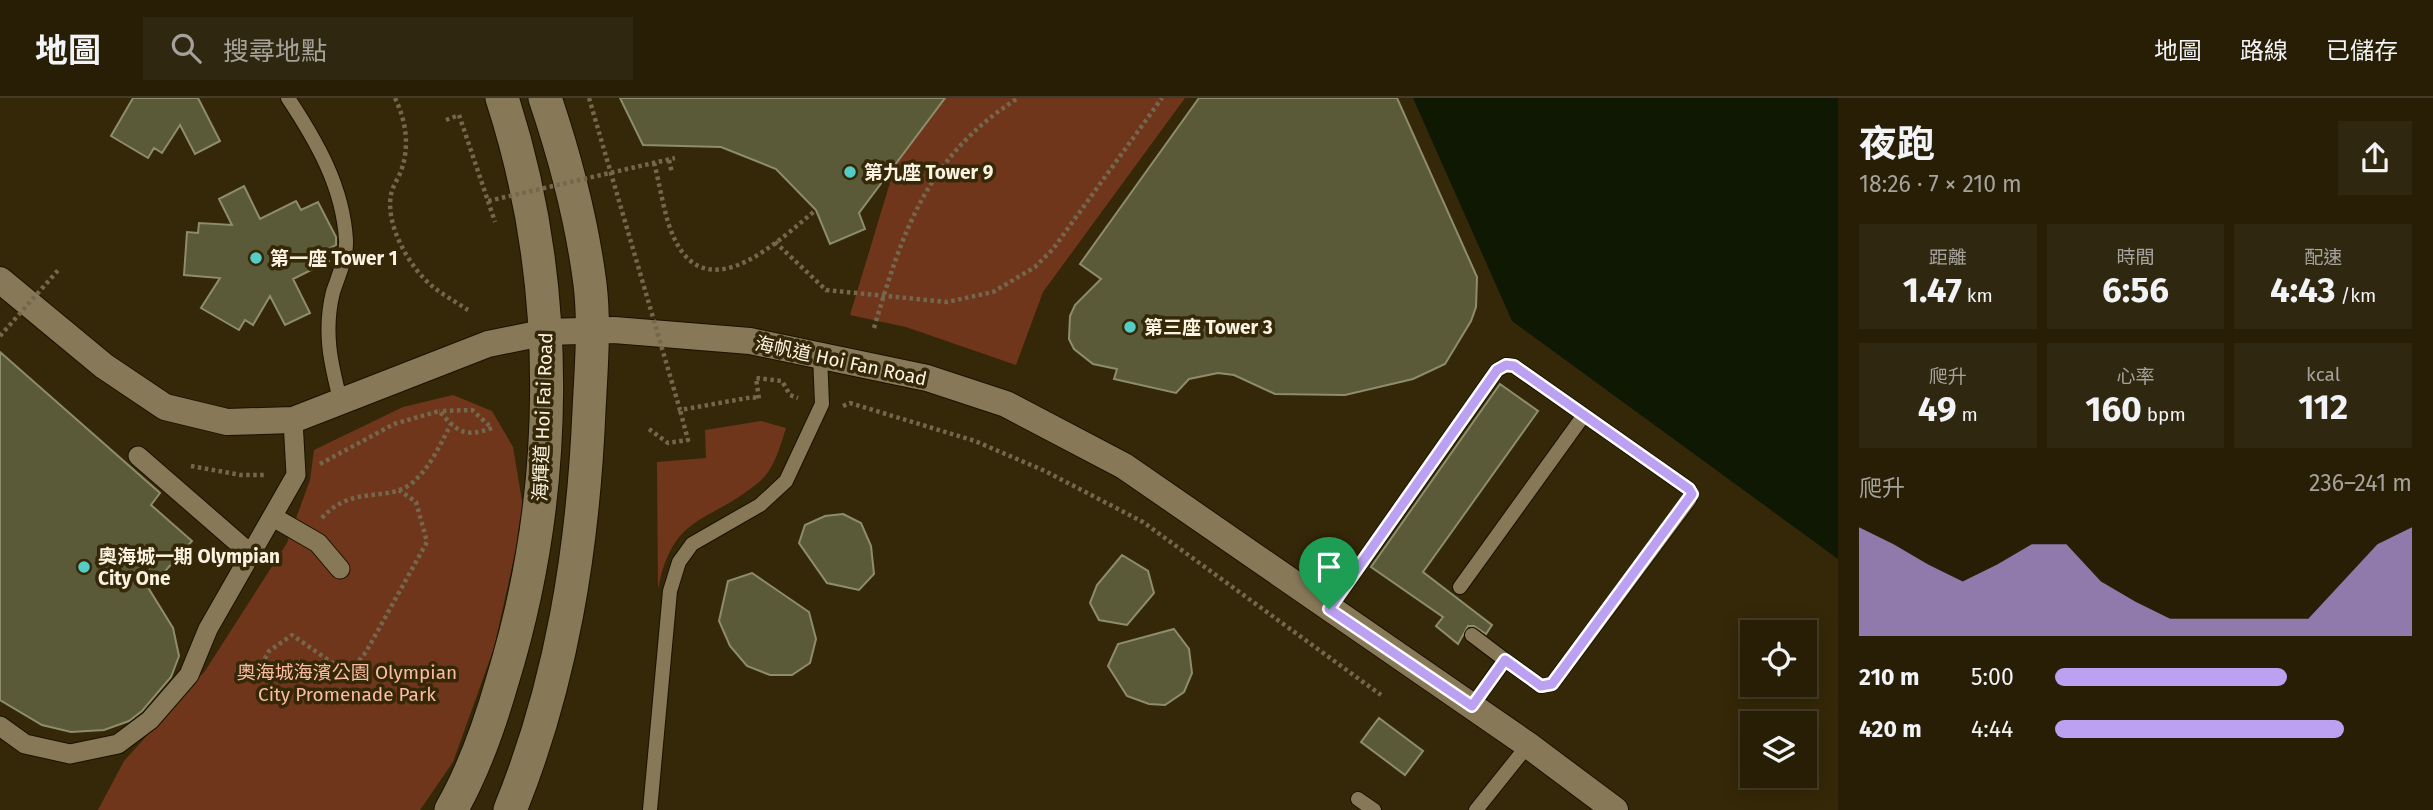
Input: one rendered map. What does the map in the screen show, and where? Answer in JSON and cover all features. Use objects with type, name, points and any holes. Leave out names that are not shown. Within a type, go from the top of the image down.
[{"type":"street","name":"海輝道 Hoi Fai Road","points":[[451,810],[476,760],[512,651],[531,562],[544,474],[547,332],[519,153],[502,98]]},
{"type":"street","points":[[510,810],[546,711],[575,574],[586,483],[593,329],[590,284],[581,236],[545,98]]},
{"type":"street","name":"海帆道 Hoi Fan Road","points":[[0,280],[104,366],[165,407],[227,422],[293,420],[488,344],[547,332],[593,329],[750,341],[927,378],[1006,404],[1124,466],[1528,745],[1615,810]]},
{"type":"street","points":[[0,726],[25,744],[70,754],[118,744],[150,720],[189,675],[208,629],[296,475],[293,420]]},
{"type":"street","points":[[138,456],[252,555]]},
{"type":"street","points":[[274,517],[311,539],[340,569]]},
{"type":"lane","points":[[288,98],[334,176],[347,243],[332,295],[328,355],[341,403]]},
{"type":"lane","points":[[650,810],[670,591],[680,562],[692,544],[760,505],[786,481],[822,404],[820,355]]},
{"type":"lane","points":[[1329,609],[1497,370],[1506,365],[1514,366],[1689,489],[1692,494],[1552,684],[1541,686],[1472,635]]},
{"type":"lane","points":[[1460,587],[1584,415]]},
{"type":"lane","points":[[1472,706],[1505,660]]},
{"type":"lane","points":[[1476,810],[1528,745]]},
{"type":"lane","points":[[1358,799],[1374,810]]},
{"type":"path","points":[[395,98],[402,112],[408,142],[402,169],[390,196],[391,215],[410,260],[430,285],[468,310]]},
{"type":"path","points":[[589,98],[688,440],[668,443],[649,429]]},
{"type":"path","points":[[874,328],[901,239],[932,177],[975,130],[1018,98]]},
{"type":"path","points":[[775,242],[826,290],[947,302],[993,292],[1025,274],[1053,249],[1162,98]]},
{"type":"path","points":[[446,120],[458,116],[495,222]]},
{"type":"path","points":[[488,201],[672,159],[672,173]]},
{"type":"path","points":[[654,163],[676,242],[695,262],[708,267],[737,267],[751,261],[816,210]]},
{"type":"path","points":[[0,336],[60,268]]},
{"type":"path","points":[[680,410],[753,397],[759,399],[756,377],[782,381],[790,395],[836,408],[850,403],[975,442],[1045,471],[1143,522],[1381,695]]},
{"type":"path","points":[[190,466],[241,475],[296,475],[394,424],[439,411],[472,410],[492,428],[474,434],[456,429],[439,411]]},
{"type":"path","points":[[311,539],[330,509],[349,498],[399,490],[412,484],[428,466],[451,424]]},
{"type":"path","points":[[258,671],[269,651],[292,635],[344,671],[354,667],[366,652],[427,542],[416,502],[399,490]]},
{"type":"green space","points":[[945,98],[1185,98],[1043,292],[1016,365],[906,327],[850,315],[895,166]]},
{"type":"green space","name":"奧海城海濱公園 Olympian City Promenade Park","points":[[453,395],[492,411],[513,447],[524,513],[494,648],[453,762],[420,810],[98,810],[124,761],[205,671],[287,543],[310,480],[314,450],[403,407]]},
{"type":"green space","points":[[761,421],[786,428],[770,470],[742,495],[684,532],[673,545],[658,589],[657,462],[706,458],[705,430]]},
{"type":"shaded area","points":[[1413,98],[1838,98],[1838,559],[1512,321]]},
{"type":"building","points":[[133,98],[198,98],[220,141],[195,154],[180,125],[162,153],[154,148],[148,158],[111,136]]},
{"type":"building","points":[[620,98],[945,98],[859,213],[865,229],[830,244],[816,210],[776,169],[721,147],[643,145]]},
{"type":"building","points":[[1199,98],[1397,98],[1477,277],[1476,307],[1471,321],[1445,364],[1413,379],[1345,395],[1275,394],[1234,375],[1218,373],[1189,379],[1176,393],[1114,379],[1117,369],[1093,364],[1074,349],[1069,339],[1070,316],[1075,305],[1101,279],[1080,264]]},
{"type":"building","name":"第一座 Tower 1","points":[[244,186],[260,219],[296,201],[301,210],[318,202],[336,237],[336,245],[323,252],[329,261],[293,279],[310,313],[285,325],[270,296],[253,325],[245,320],[239,330],[201,308],[220,278],[184,275],[187,232],[198,233],[199,223],[232,225],[219,199]]},
{"type":"building","name":"奧海城一期 Olympian City One","points":[[0,352],[160,493],[151,505],[192,541],[149,589],[173,628],[179,656],[171,677],[142,711],[129,721],[104,730],[71,732],[42,725],[0,700]]},
{"type":"building","points":[[1500,384],[1538,411],[1423,572],[1492,625],[1486,634],[1474,626],[1468,626],[1458,644],[1436,626],[1443,617],[1371,567]]},
{"type":"building","points":[[843,514],[861,523],[871,546],[874,574],[859,590],[827,583],[799,543],[805,525],[825,516]]},
{"type":"building","points":[[1122,555],[1148,571],[1154,593],[1127,625],[1099,620],[1090,603],[1097,585]]},
{"type":"building","points":[[752,573],[809,612],[816,639],[810,663],[792,675],[770,675],[747,666],[730,646],[719,621],[728,581]]},
{"type":"building","points":[[1174,629],[1189,649],[1192,673],[1184,692],[1165,705],[1149,704],[1127,696],[1108,666],[1118,644]]},
{"type":"building","points":[[1379,718],[1423,751],[1405,775],[1361,742]]},
{"type":"place","name":"第九座 Tower 9","points":[[850,172]]},
{"type":"place","name":"第一座 Tower 1","points":[[256,258]]},
{"type":"place","name":"第三座 Tower 3","points":[[1130,327]]},
{"type":"place","name":"奧海城一期 Olympian City One","points":[[84,567]]},
{"type":"route","points":[[1506,365],[1514,366],[1689,489],[1692,494],[1552,684],[1547,686],[1541,686],[1505,660],[1472,706],[1329,609],[1497,370],[1506,365]]}]
